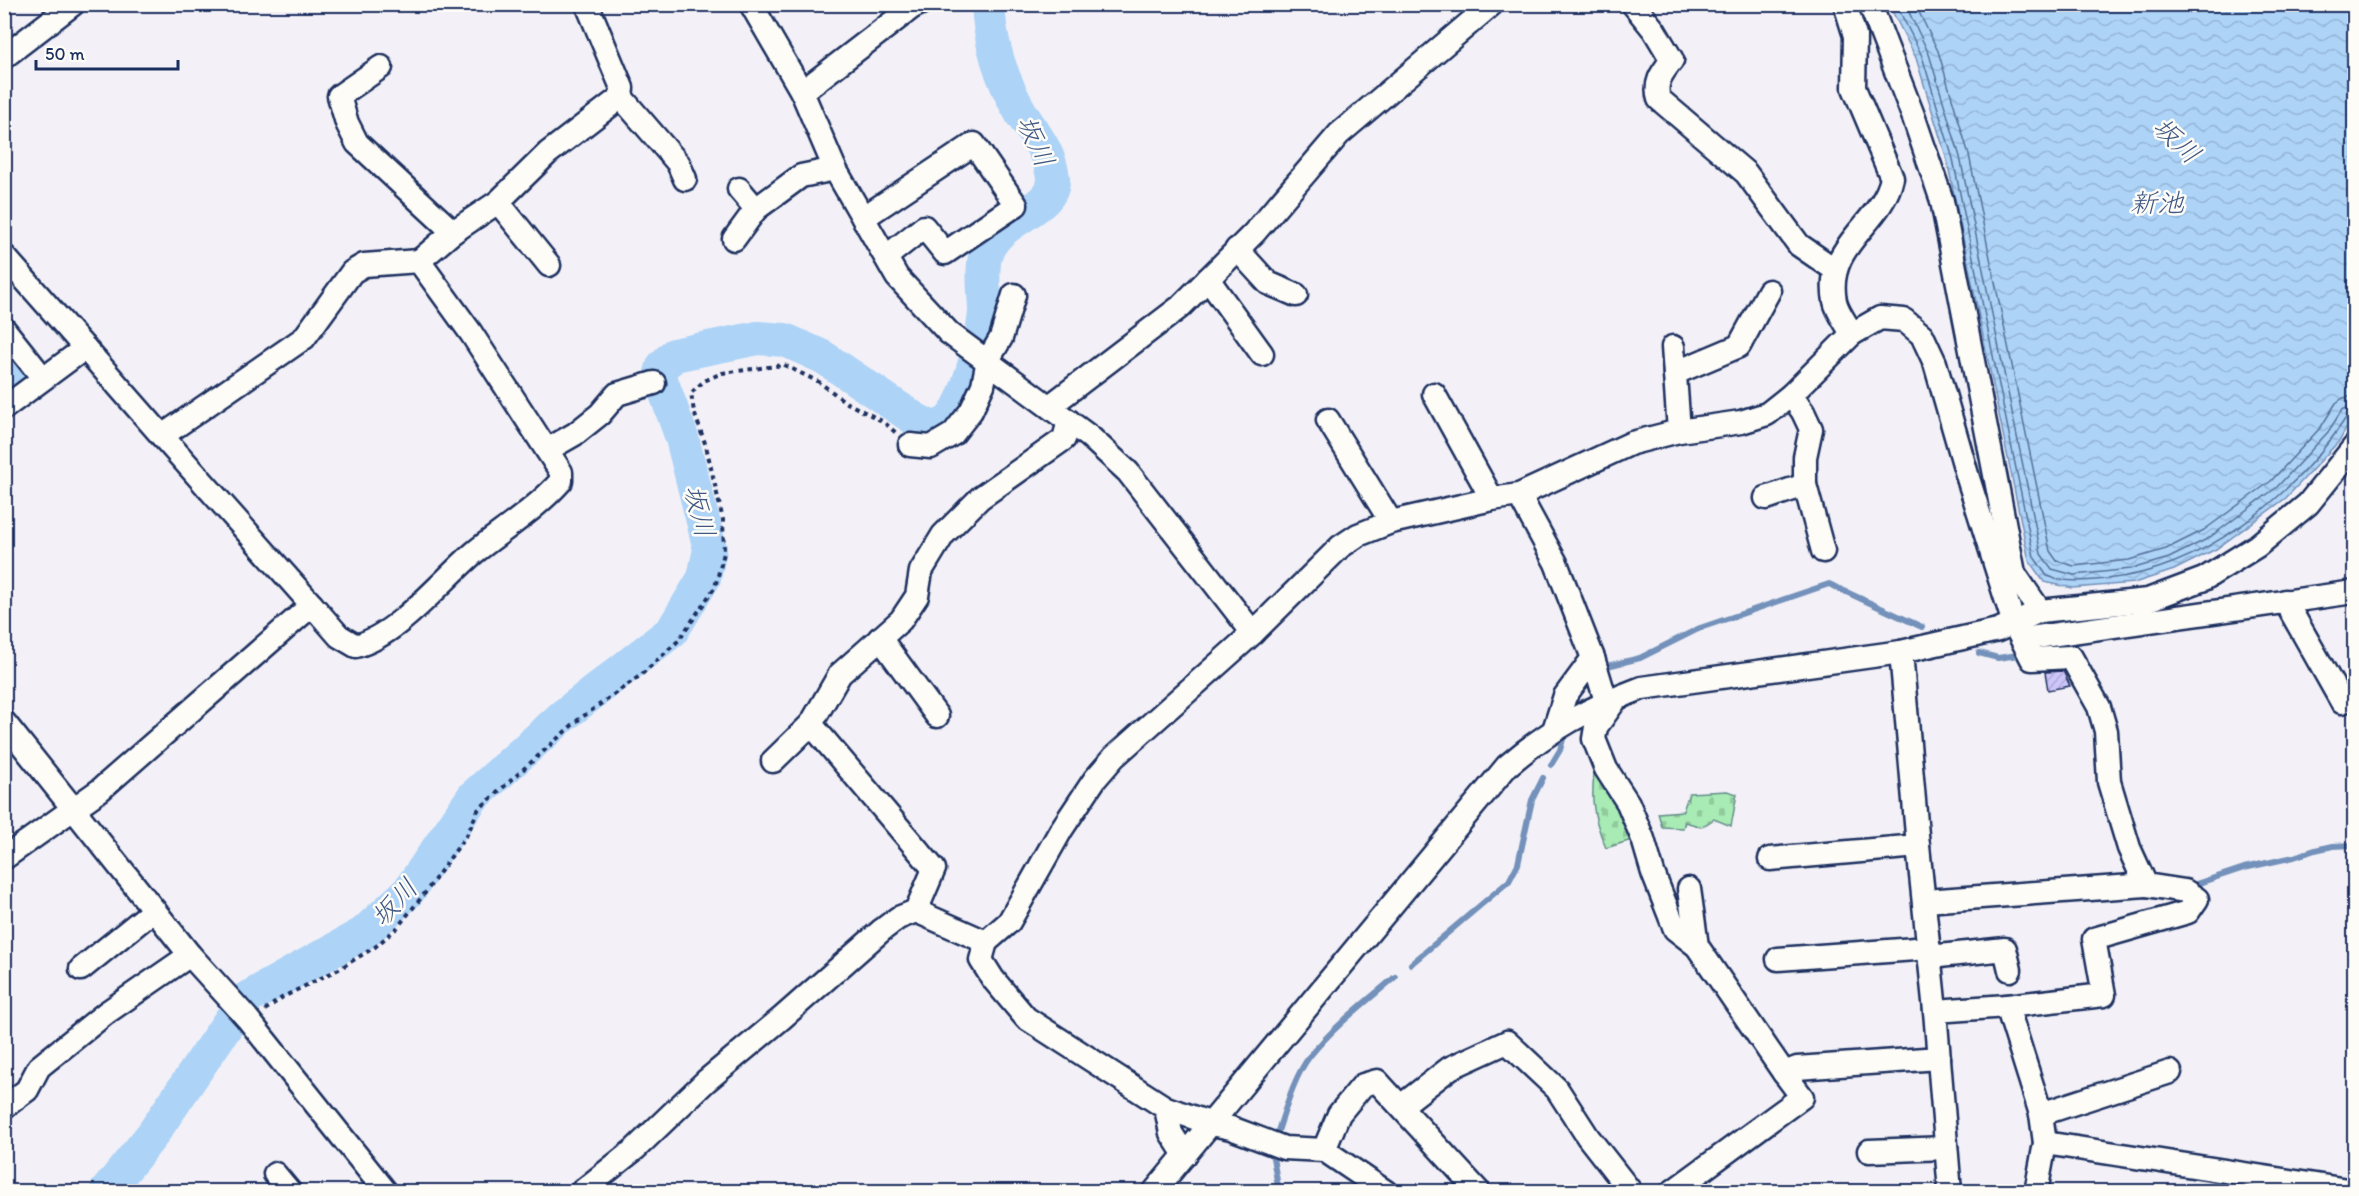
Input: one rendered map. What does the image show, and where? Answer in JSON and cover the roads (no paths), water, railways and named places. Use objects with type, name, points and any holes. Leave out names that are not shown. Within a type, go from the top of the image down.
[{"type":"street","points":[[4,57],[73,4]]},
{"type":"street","points":[[162,436],[304,338],[352,272],[364,265],[419,261],[453,232],[498,202],[548,153],[621,97],[622,88],[587,4]]},
{"type":"street","points":[[750,4],[802,92],[835,169],[897,277],[949,333],[1090,437],[1128,472],[1253,633]]},
{"type":"street","points":[[802,92],[919,4]]},
{"type":"street","points":[[1050,406],[1180,307],[1237,249],[1339,134],[1492,4]]},
{"type":"street","points":[[1633,4],[1654,30],[1672,60],[1658,82],[1656,88],[1659,99],[1746,173],[1799,245],[1834,270]]},
{"type":"street","points":[[1845,4],[1855,36],[1854,88],[1892,178],[1889,191],[1848,243],[1834,270],[1834,302],[1852,334]]},
{"type":"street","points":[[1870,4],[1914,118],[1942,201],[2014,573],[2040,611]]},
{"type":"street","points":[[381,67],[339,96],[347,123],[357,143],[453,232]]},
{"type":"street","points":[[621,97],[678,163],[685,179]]},
{"type":"street","points":[[863,218],[974,144],[1016,205],[945,253],[924,227],[886,257]]},
{"type":"street","points":[[734,239],[756,209],[801,176],[835,169]]},
{"type":"street","points":[[739,189],[756,209]]},
{"type":"street","points":[[498,202],[549,265]]},
{"type":"street","points":[[1237,249],[1268,283],[1296,295]]},
{"type":"street","points":[[4,256],[339,636],[356,646],[371,642],[388,631],[474,554],[548,495],[561,481],[561,472],[547,450],[471,333],[419,261]]},
{"type":"street","points":[[1208,279],[1262,354]]},
{"type":"street","points":[[1675,374],[1739,346],[1769,291]]},
{"type":"street","points":[[978,353],[1001,338],[1014,295]]},
{"type":"street","points":[[1386,1191],[1324,1150],[1284,1148],[1231,1128],[1166,1108],[1026,1018],[993,979],[981,960],[986,942],[1009,922],[1061,830],[1095,779],[1306,583],[1340,547],[1358,535],[1391,522],[1492,498],[1519,495],[1632,443],[1679,431],[1741,422],[1767,414],[1791,395],[1852,334],[1880,318],[1904,320],[1922,335],[1935,363],[1968,478],[2018,631],[2032,659],[2071,657],[2099,706],[2106,731],[2109,782],[2129,848],[2146,885]]},
{"type":"street","points":[[4,329],[43,378]]},
{"type":"street","points":[[1673,347],[1679,431]]},
{"type":"street","points":[[4,408],[85,348]]},
{"type":"street","points":[[910,445],[931,447],[953,434],[971,411],[983,385],[978,353]]},
{"type":"street","points":[[547,450],[575,434],[600,414],[617,394],[654,383]]},
{"type":"street","points":[[1434,393],[1492,498]]},
{"type":"street","points":[[1791,395],[1811,429],[1805,457],[1805,485],[1824,551]]},
{"type":"street","points":[[1328,420],[1391,522]]},
{"type":"street","points":[[773,761],[811,724],[840,674],[901,620],[917,596],[921,572],[943,535],[980,498],[1064,439],[1069,421]]},
{"type":"street","points":[[2018,631],[2040,611],[2148,600],[2204,579],[2257,546],[2308,504],[2355,447]]},
{"type":"street","points":[[1766,498],[1805,485]]},
{"type":"street","points":[[1519,495],[1556,562],[1593,658],[1612,699]]},
{"type":"street","points":[[1154,1191],[1212,1124],[1292,1024],[1507,766],[1537,740],[1612,699],[1642,688],[1901,652],[1998,630],[2018,631],[2355,591]]},
{"type":"street","points":[[2285,601],[2342,702]]},
{"type":"street","points":[[4,858],[100,789],[312,605]]},
{"type":"street","points":[[880,638],[937,716]]},
{"type":"street","points":[[1901,652],[1950,1191]]},
{"type":"street","points":[[1554,730],[1565,696],[1593,658]]},
{"type":"street","points":[[1612,699],[1596,727],[1594,739],[1606,769],[1628,803],[1644,838],[1653,873],[1675,929],[1697,946],[1802,1097],[1672,1191]]},
{"type":"street","points":[[4,722],[190,955],[248,1019],[386,1191]]},
{"type":"street","points":[[811,724],[934,869],[916,911]]},
{"type":"street","points":[[1770,859],[1918,846]]},
{"type":"street","points":[[1925,901],[2146,885],[2185,891],[2197,899],[2188,912],[2094,939],[2104,995],[2007,1006],[1935,1011]]},
{"type":"street","points":[[1689,889],[1697,946]]},
{"type":"street","points":[[81,969],[154,910]]},
{"type":"street","points":[[1668,910],[1692,911]]},
{"type":"street","points":[[581,1191],[635,1149],[706,1081],[898,918],[916,911],[986,942]]},
{"type":"street","points":[[1778,959],[2005,949],[2010,969]]},
{"type":"street","points":[[4,1107],[27,1090],[39,1067],[89,1026],[190,955]]},
{"type":"street","points":[[2007,1006],[2042,1114],[2045,1143],[2036,1191]]},
{"type":"street","points":[[1401,1106],[1449,1068],[1507,1042],[1557,1089],[1588,1137],[1631,1191]]},
{"type":"street","points":[[1784,1073],[1797,1068],[1939,1058]]},
{"type":"street","points":[[2042,1114],[2170,1072]]},
{"type":"street","points":[[1324,1150],[1339,1114],[1363,1084],[1377,1081],[1479,1191]]},
{"type":"street","points":[[1166,1108],[1171,1133],[1185,1155]]},
{"type":"street","points":[[2045,1143],[2355,1191]]},
{"type":"street","points":[[1869,1151],[1946,1148]]},
{"type":"street","points":[[275,1174],[290,1191]]},
{"type":"water","name":"新池","points":[[1889,5],[2354,5],[2354,414],[2340,440],[2286,498],[2216,549],[2174,570],[2134,583],[2073,588],[2044,582],[2029,561],[1947,160],[1916,58]]},
{"type":"waterway","name":"坂川","points":[[106,1192],[152,1135],[244,1000],[364,933],[408,892],[473,797],[563,716],[672,631],[704,578],[710,549],[682,438],[660,377],[663,366],[674,355],[758,338],[785,340],[823,357],[915,419],[934,429],[950,420],[962,399],[978,353],[985,312],[983,277],[985,257],[991,244],[1000,233],[1045,199],[1051,190],[1053,178],[1049,160],[1021,113],[1002,74],[991,33],[988,4]]},
{"type":"waterway","points":[[4,344],[18,366],[16,382],[4,391]]},
{"type":"waterway","points":[[1603,667],[1640,658],[1700,628],[1829,584],[1922,627]]},
{"type":"waterway","points":[[2045,648],[2082,641]]},
{"type":"waterway","points":[[1979,653],[1998,658],[2018,655]]},
{"type":"waterway","points":[[1551,765],[1560,750],[1565,732]]},
{"type":"waterway","points":[[1411,964],[1509,881],[1518,864],[1532,800],[1543,778]]},
{"type":"waterway","points":[[2190,886],[2244,868],[2315,850],[2354,845]]},
{"type":"waterway","points":[[1276,1137],[1294,1084],[1310,1056],[1340,1024],[1395,977]]},
{"type":"waterway","points":[[1272,1152],[1279,1192]]}]
